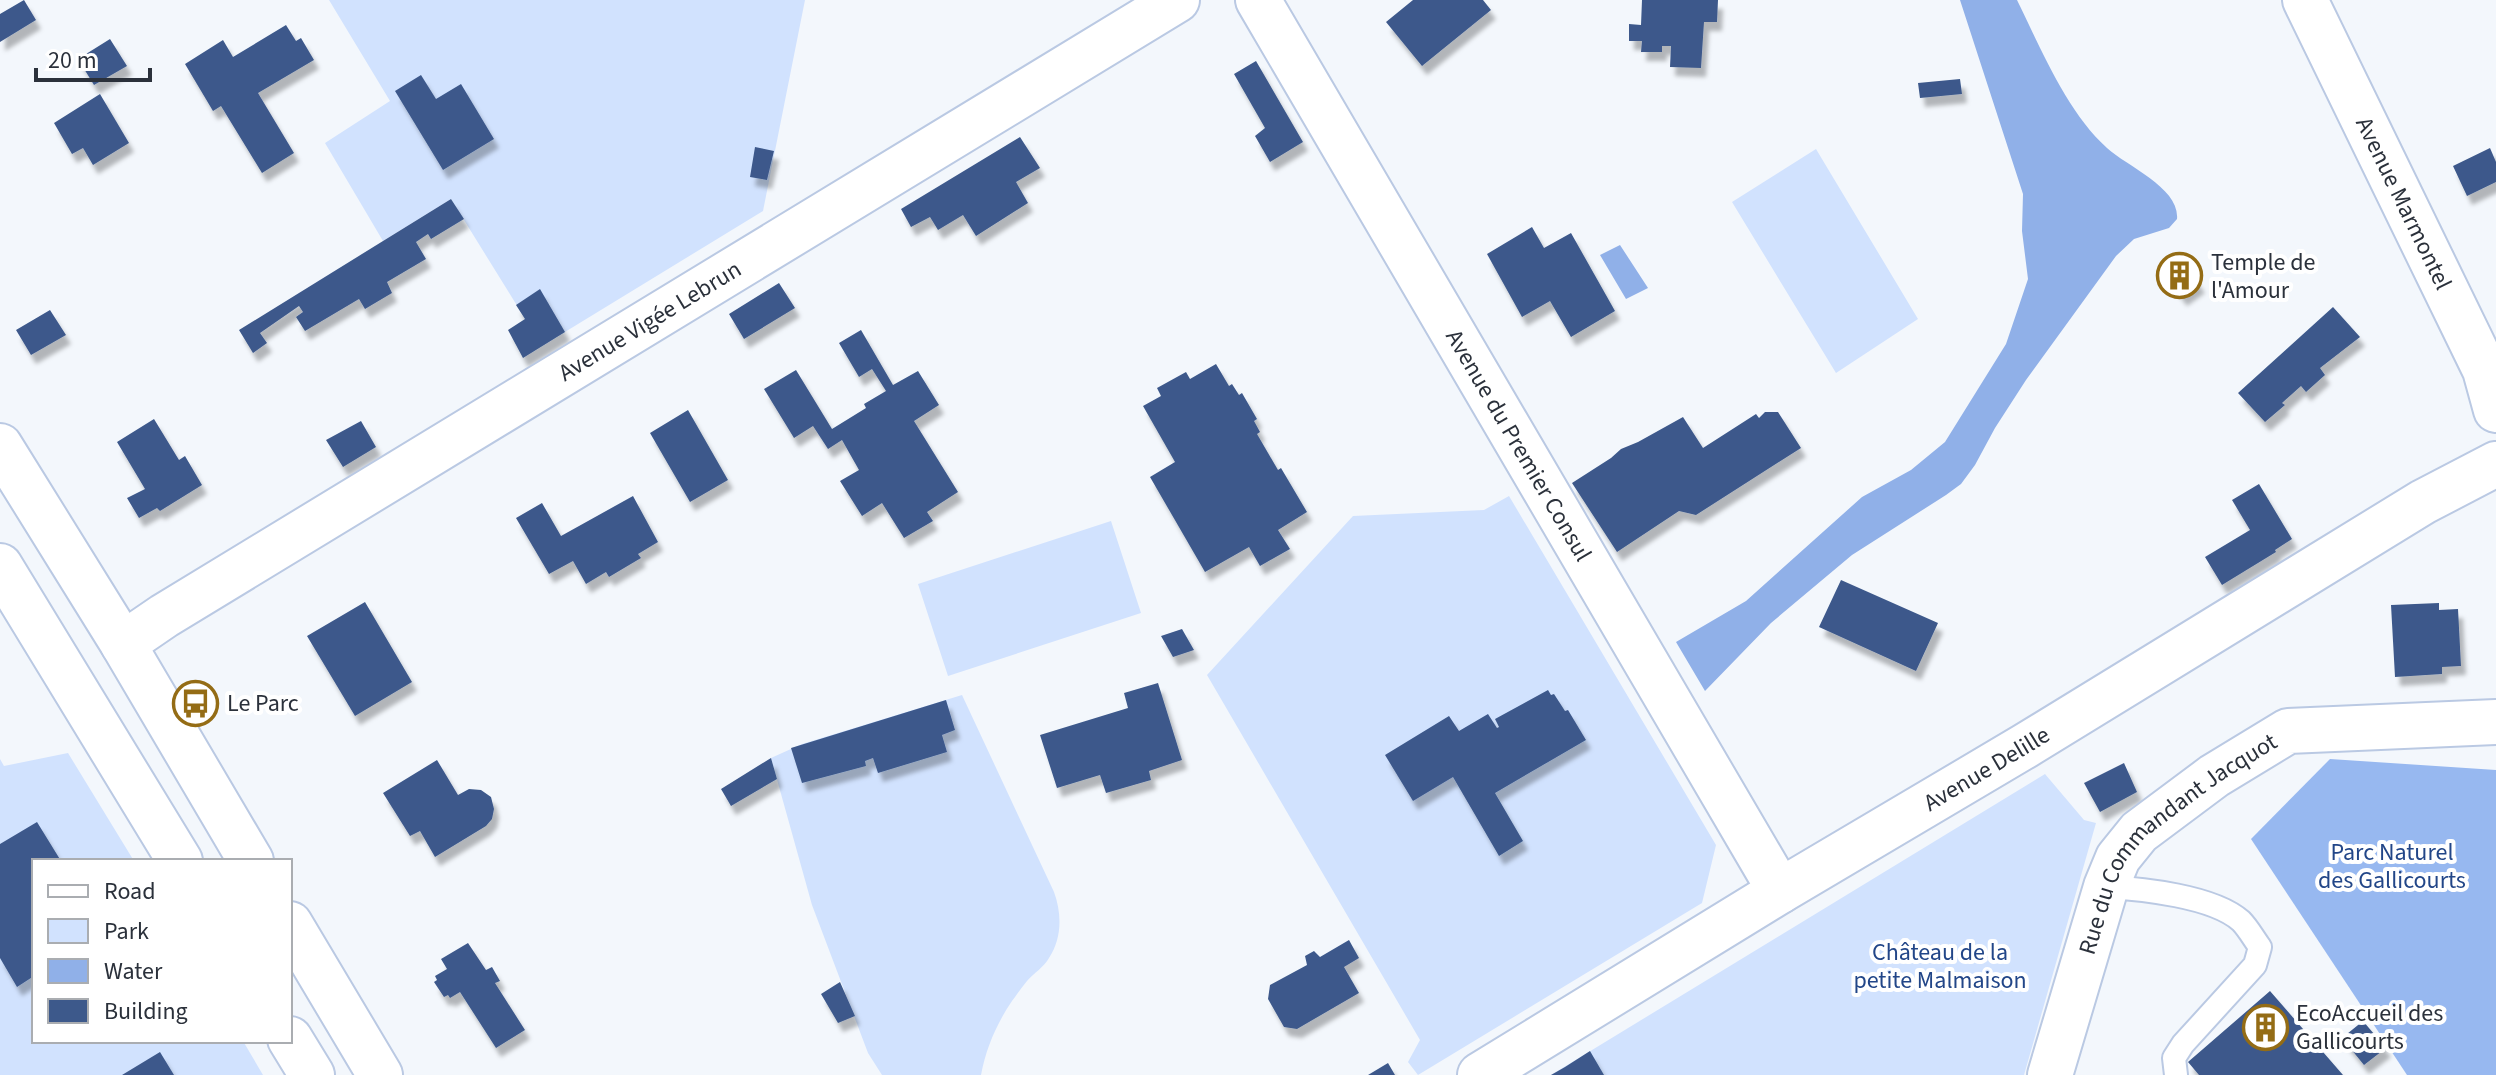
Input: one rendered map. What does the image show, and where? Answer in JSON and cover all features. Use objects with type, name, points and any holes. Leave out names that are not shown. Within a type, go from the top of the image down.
[{"type":"street","name":"Avenue Vigée Lebrun","points":[[123,644],[164,616],[1177,0]]},
{"type":"street","name":"Avenue du Premier Consul","points":[[1258,0],[1780,891]]},
{"type":"street","name":"Avenue Marmontel","points":[[2305,0],[2485,370],[2496,410]]},
{"type":"street","points":[[0,446],[123,644],[250,859]]},
{"type":"street","name":"Avenue Delille","points":[[1480,1075],[2409,510],[2496,464]]},
{"type":"street","points":[[0,566],[176,855],[204,838],[220,813]]},
{"type":"street","name":"Rue du Commandant Jacquot","points":[[2050,1075],[2106,887],[2118,858],[2139,832],[2214,776],[2288,731],[2496,722]]},
{"type":"street","points":[[292,927],[380,1075]]},
{"type":"street","points":[[292,1042],[312,1075]]},
{"type":"lane","points":[[2106,887],[2137,888],[2203,901],[2240,920],[2260,947],[2255,965],[2178,1051],[2174,1058],[2176,1075]]},
{"type":"green space","points":[[329,0],[805,0],[763,211],[542,346],[451,199],[383,241],[325,143],[390,101]]},
{"type":"green space","points":[[1816,149],[1918,319],[1836,373],[1732,202]]},
{"type":"green space","points":[[1509,496],[1716,845],[1702,903],[1418,1075],[1408,1062],[1420,1040],[1207,675],[1353,516],[1484,510]]},
{"type":"green space","points":[[1111,521],[1141,613],[948,676],[918,584]]},
{"type":"green space","points":[[962,695],[1054,892],[1059,917],[1058,934],[1047,961],[1025,983],[1002,1018],[989,1046],[981,1075],[882,1075],[868,1053],[812,905],[771,758],[802,744]]},
{"type":"green space","points":[[68,753],[133,859],[32,859],[32,1043],[244,1043],[263,1075],[0,1075],[0,759],[4,766]]},
{"type":"green space","name":"Parc Naturel des Gallicourts","points":[[2330,759],[2496,770],[2496,1075],[2407,1075],[2251,839]]},
{"type":"green space","name":"Château de la petite Malmaison","points":[[2045,774],[2084,820],[2096,823],[2024,1075],[1551,1075]]},
{"type":"water","points":[[1960,0],[2017,0],[2056,79],[2079,117],[2107,148],[2162,188],[2176,208],[2177,219],[2169,228],[2134,239],[2116,256],[2026,380],[1961,484],[1852,555],[1771,623],[1705,691],[1676,642],[1746,601],[1862,497],[1911,470],[1945,442],[2006,344],[2028,279],[2022,231],[2023,194]]},
{"type":"water","points":[[1620,245],[1648,288],[1626,299],[1600,255]]},
{"type":"building","points":[[24,0],[36,20],[0,42],[0,14]]},
{"type":"building","points":[[1413,0],[1483,0],[1491,10],[1422,66],[1386,22]]},
{"type":"building","points":[[1642,0],[1718,0],[1717,22],[1704,22],[1701,68],[1670,67],[1671,46],[1662,46],[1662,52],[1641,52],[1642,41],[1629,41],[1629,24],[1641,25]]},
{"type":"building","points":[[286,25],[296,41],[301,38],[314,60],[258,93],[294,153],[262,173],[221,106],[213,111],[185,64],[223,40],[233,57]]},
{"type":"building","points":[[110,39],[127,66],[94,85],[78,59]]},
{"type":"building","points":[[1256,61],[1303,142],[1270,162],[1255,136],[1265,128],[1234,74]]},
{"type":"building","points":[[421,75],[436,99],[461,84],[494,139],[443,170],[395,91]]},
{"type":"building","points":[[1960,79],[1962,94],[1920,98],[1918,83]]},
{"type":"building","points":[[100,94],[129,143],[93,165],[83,148],[72,154],[54,123]]},
{"type":"building","points":[[1020,137],[1040,168],[1016,182],[1028,203],[976,236],[963,215],[938,230],[930,217],[911,227],[901,209]]},
{"type":"building","points":[[755,147],[774,151],[767,180],[750,177]]},
{"type":"building","points":[[2490,148],[2496,162],[2496,182],[2467,196],[2453,166]]},
{"type":"building","points":[[451,199],[464,219],[431,239],[428,234],[416,242],[426,259],[387,282],[392,293],[365,309],[359,299],[305,331],[296,317],[303,312],[299,306],[260,333],[267,343],[253,353],[239,330]]},
{"type":"building","points":[[1532,227],[1544,248],[1571,233],[1615,311],[1571,337],[1550,301],[1522,317],[1487,254]]},
{"type":"building","name":"Temple de l'Amour","points":[[2177,254],[2200,284],[2182,297],[2160,268]]},
{"type":"building","points":[[779,283],[795,308],[744,339],[729,314]]},
{"type":"building","points":[[540,289],[565,332],[523,358],[508,330],[525,319],[516,305]]},
{"type":"building","points":[[2333,307],[2360,337],[2320,368],[2325,375],[2306,392],[2301,386],[2265,422],[2238,393]]},
{"type":"building","points":[[50,310],[66,335],[31,355],[16,330]]},
{"type":"building","points":[[861,330],[893,385],[918,371],[939,405],[914,421],[958,492],[927,512],[933,521],[904,538],[882,503],[862,516],[840,481],[859,470],[842,440],[828,449],[813,426],[794,438],[764,389],[796,370],[832,429],[886,391],[872,369],[859,377],[839,343]]},
{"type":"building","points":[[1216,364],[1229,386],[1232,384],[1239,395],[1242,393],[1257,419],[1254,421],[1260,432],[1257,434],[1307,512],[1278,530],[1290,549],[1260,566],[1249,547],[1205,572],[1150,477],[1175,462],[1143,406],[1161,396],[1157,388],[1186,372],[1190,379]]},
{"type":"building","points":[[688,410],[728,480],[690,502],[650,433]]},
{"type":"building","points":[[1765,412],[1778,412],[1801,448],[1696,515],[1679,511],[1617,552],[1572,483],[1621,449],[1683,417],[1703,448],[1756,414],[1759,418]]},
{"type":"building","points":[[154,419],[179,460],[185,456],[202,485],[160,511],[157,508],[139,518],[127,498],[145,489],[117,442]]},
{"type":"building","points":[[361,421],[376,447],[343,467],[326,440]]},
{"type":"building","points":[[2259,484],[2292,539],[2222,585],[2205,557],[2250,530],[2232,500]]},
{"type":"building","points":[[633,496],[658,542],[638,554],[641,558],[609,577],[606,572],[586,584],[573,561],[549,574],[516,518],[542,503],[561,536]]},
{"type":"building","points":[[1841,580],[1938,623],[1916,671],[1819,627]]},
{"type":"building","points":[[365,602],[412,682],[355,716],[307,636]]},
{"type":"building","points":[[2439,603],[2439,610],[2458,609],[2461,666],[2442,667],[2442,674],[2395,677],[2391,605]]},
{"type":"building","points":[[1182,629],[1194,650],[1173,657],[1161,636]]},
{"type":"building","points":[[1158,683],[1182,760],[1149,771],[1151,780],[1106,793],[1100,775],[1057,788],[1040,735],[1128,708],[1124,693]]},
{"type":"building","points":[[1548,690],[1565,711],[1568,710],[1586,740],[1495,793],[1523,841],[1499,856],[1453,777],[1413,801],[1385,755],[1449,716],[1459,731],[1488,714],[1497,728],[1495,719]]},
{"type":"building","points":[[946,700],[955,730],[942,735],[947,752],[878,773],[873,758],[865,761],[866,766],[802,783],[791,748]]},
{"type":"building","points":[[771,758],[777,779],[731,806],[721,789]]},
{"type":"building","points":[[437,760],[458,795],[469,789],[481,790],[491,797],[494,809],[492,819],[486,826],[435,857],[420,831],[410,836],[383,793]]},
{"type":"building","points":[[2124,763],[2137,792],[2100,812],[2084,783]]},
{"type":"building","points":[[37,822],[60,859],[32,859],[32,977],[17,987],[0,958],[0,844]]},
{"type":"building","points":[[1349,940],[1359,958],[1344,967],[1359,993],[1297,1029],[1284,1027],[1268,999],[1270,985],[1307,965],[1305,956],[1314,951],[1320,957]]},
{"type":"building","points":[[468,943],[486,970],[492,967],[500,981],[495,983],[525,1030],[496,1048],[460,992],[450,998],[448,995],[444,997],[434,982],[437,980],[435,976],[447,969],[441,959]]},
{"type":"building","points":[[840,982],[855,1016],[838,1023],[821,994]]},
{"type":"building","name":"EcoAccueil des Gallicourts","points":[[2270,991],[2343,1075],[2199,1075],[2188,1062]]},
{"type":"building","points":[[2363,1021],[2386,1048],[2364,1065],[2342,1038]]},
{"type":"building","points":[[1590,1051],[1604,1075],[1551,1075],[1565,1067]]},
{"type":"building","points":[[160,1052],[174,1075],[122,1075]]},
{"type":"building","points":[[1388,1063],[1395,1075],[1368,1075]]},
{"type":"place","name":"Temple de l'Amour","points":[[2180,276]]},
{"type":"place","name":"Le Parc","points":[[196,703]]},
{"type":"place","name":"EcoAccueil des Gallicourts","points":[[2265,1027]]}]
